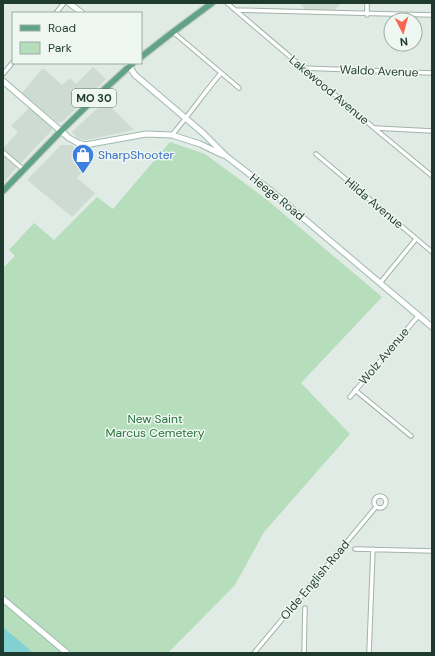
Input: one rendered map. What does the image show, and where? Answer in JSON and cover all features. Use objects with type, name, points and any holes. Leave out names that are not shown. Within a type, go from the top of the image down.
[{"type":"main road","points":[[142,56],[212,3]]},
{"type":"main road","name":"MO 30","points":[[3,191],[61,131],[130,64]]},
{"type":"street","points":[[57,12],[64,3]]},
{"type":"street","points":[[70,3],[81,12]]},
{"type":"street","name":"Lakewood Avenue","points":[[227,3],[432,176]]},
{"type":"street","points":[[366,15],[367,3]]},
{"type":"street","points":[[235,10],[366,15],[432,15]]},
{"type":"street","points":[[172,32],[239,88]]},
{"type":"street","points":[[3,74],[12,63]]},
{"type":"street","name":"Heege Road","points":[[130,64],[135,75],[203,133],[226,156],[270,190],[432,327]]},
{"type":"street","name":"Waldo Avenue","points":[[303,68],[432,73]]},
{"type":"street","points":[[172,135],[186,119],[202,95],[221,73]]},
{"type":"street","points":[[3,81],[73,141],[85,145],[140,135],[172,135],[200,144],[226,156]]},
{"type":"street","points":[[374,128],[432,131]]},
{"type":"street","points":[[3,152],[24,170]]},
{"type":"street","name":"Hilda Avenue","points":[[316,154],[432,252]]},
{"type":"street","points":[[380,283],[416,238]]},
{"type":"street","name":"Wolz Avenue","points":[[350,397],[418,315]]},
{"type":"street","points":[[355,390],[411,436]]},
{"type":"street","name":"Olde English Road","points":[[254,653],[376,507]]},
{"type":"street","points":[[354,549],[432,551]]},
{"type":"street","points":[[369,653],[373,550]]},
{"type":"street","points":[[3,599],[67,653]]},
{"type":"street","points":[[304,653],[305,608]]},
{"type":"shaded area","points":[[299,3],[342,3],[334,10],[306,10]]},
{"type":"shaded area","points":[[93,67],[106,79],[62,122],[57,122],[22,93],[43,68],[62,85],[70,78],[76,84]]},
{"type":"shaded area","points":[[105,101],[134,130],[86,140],[78,139],[72,132]]},
{"type":"shaded area","points":[[30,107],[52,128],[52,130],[20,164],[3,150],[3,148],[18,132],[11,126]]},
{"type":"shaded area","points":[[61,145],[72,145],[75,148],[77,156],[87,166],[77,178],[95,193],[72,217],[27,180]]},
{"type":"shaded area","points":[[3,156],[16,168],[3,183]]},
{"type":"green space","name":"New Saint Marcus Cemetery","points":[[170,142],[205,154],[266,199],[382,297],[301,383],[350,434],[264,532],[235,585],[168,653],[33,653],[3,627],[3,268],[15,256],[9,250],[34,223],[54,240],[97,197],[113,209]]},
{"type":"water","points":[[3,627],[29,649],[33,653],[3,653]]},
{"type":"place","name":"SharpShooter","points":[[83,174]]}]
